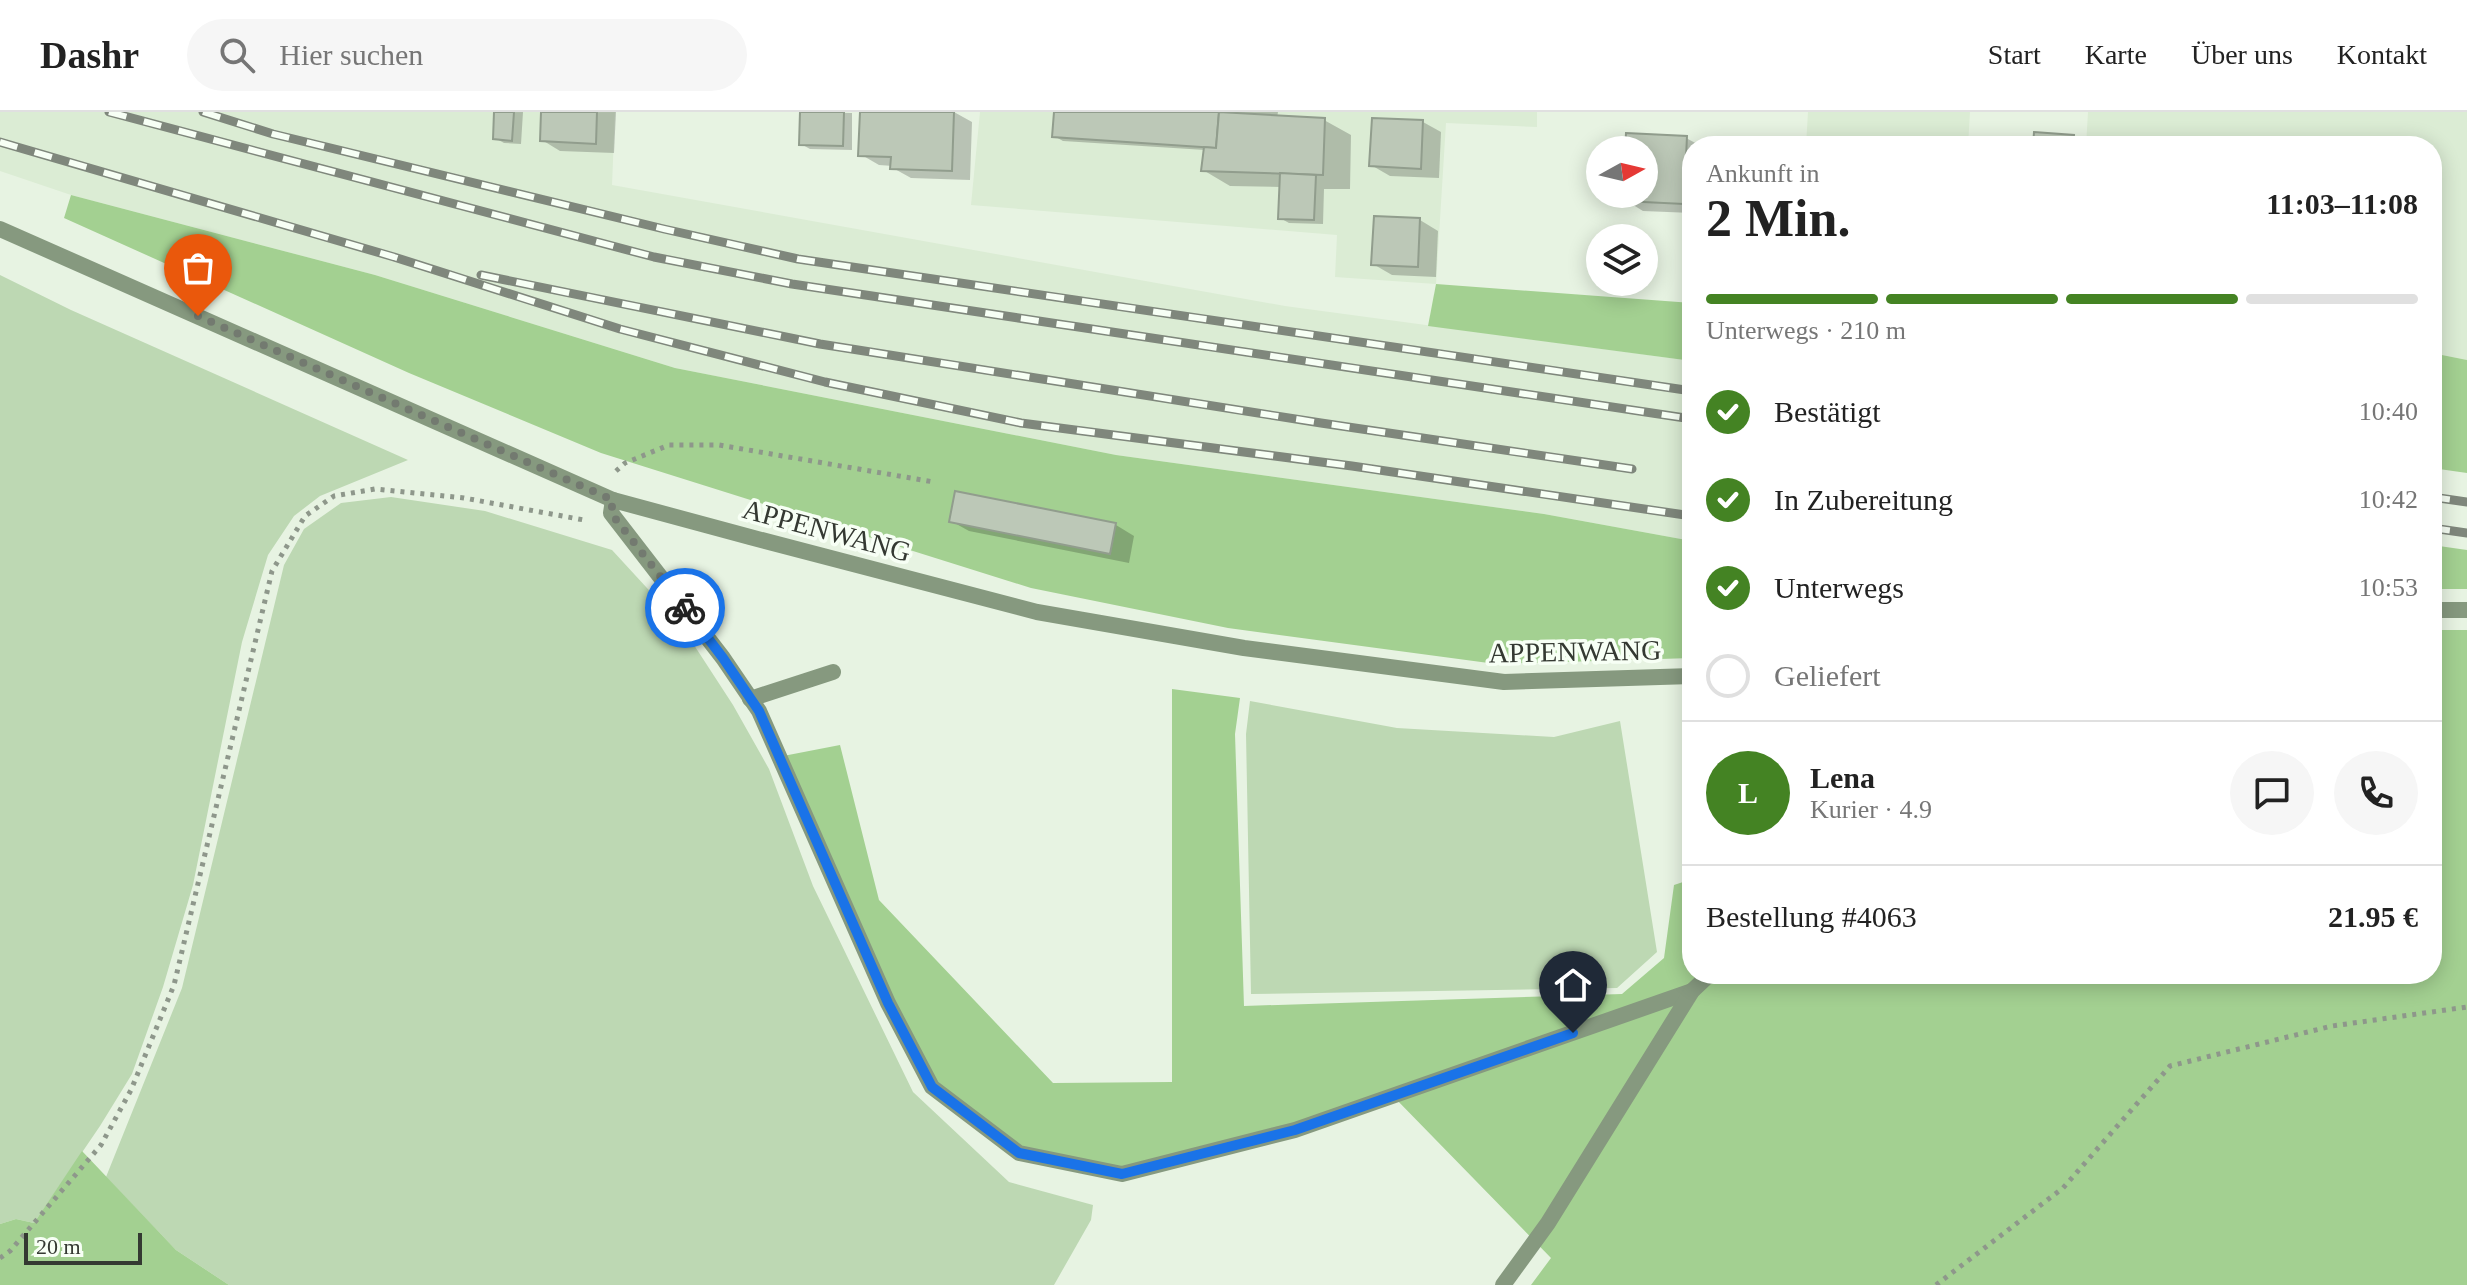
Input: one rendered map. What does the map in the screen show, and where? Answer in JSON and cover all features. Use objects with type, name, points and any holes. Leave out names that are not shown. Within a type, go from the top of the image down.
[{"type":"street","name":"APPENWANG","points":[[0,229],[595,491],[612,506],[1037,612],[1244,648],[1504,682],[1682,676]]},
{"type":"street","points":[[612,506],[759,711],[888,1003],[932,1087],[1019,1153],[1122,1174],[1295,1130],[1692,991]]},
{"type":"street","points":[[2442,610],[2467,610]]},
{"type":"street","points":[[750,699],[833,672]]},
{"type":"street","points":[[1503,1285],[1548,1223],[1692,991],[1699,984]]},
{"type":"path","points":[[595,491],[625,463],[669,445],[719,445],[934,482]]},
{"type":"path","points":[[0,1258],[10,1251],[101,1145],[131,1090],[174,985],[272,571],[305,516],[334,496],[375,489],[464,498],[591,522],[612,506]]},
{"type":"path","points":[[1936,1285],[2063,1188],[2170,1066],[2332,1026],[2467,1007]]},
{"type":"shaded area","points":[[0,112],[615,112],[612,185],[1285,306],[1682,360],[1682,539],[1544,514],[1116,455],[675,368],[375,275],[71,195],[0,171]]},
{"type":"shaded area","points":[[980,112],[1537,112],[1537,127],[1446,123],[1436,284],[1335,277],[1337,235],[971,205]]},
{"type":"shaded area","points":[[1808,112],[1970,112],[1969,136],[1807,136]]},
{"type":"shaded area","points":[[2088,112],[2467,112],[2467,360],[2442,355],[2442,136],[2087,136]]},
{"type":"shaded area","points":[[0,275],[71,310],[408,460],[320,496],[294,516],[268,555],[242,642],[193,885],[163,987],[132,1074],[34,1223],[16,1219],[0,1224]]},
{"type":"shaded area","points":[[391,497],[485,511],[612,550],[681,625],[733,705],[769,769],[813,886],[913,1092],[1009,1182],[1093,1205],[1091,1220],[1054,1285],[229,1285],[176,1250],[106,1177],[182,988],[284,565],[304,529],[341,503]]},
{"type":"shaded area","points":[[1250,701],[1397,728],[1554,737],[1620,721],[1657,952],[1617,988],[1251,994],[1246,734]]},
{"type":"green space","points":[[71,195],[375,275],[675,368],[1116,455],[1544,514],[1682,539],[1682,658],[1496,664],[1228,628],[1031,588],[601,453],[409,373],[64,218]]},
{"type":"green space","points":[[1436,284],[1682,302],[1682,360],[1428,326]]},
{"type":"green space","points":[[2442,355],[2467,360],[2467,473],[2442,469]]},
{"type":"green space","points":[[2442,546],[2467,550],[2467,589],[2442,589]]},
{"type":"green space","points":[[2442,630],[2467,630],[2467,1285],[1531,1285],[1551,1258],[1393,1096],[1122,1174],[1019,1153],[932,1087],[778,757],[840,745],[879,900],[1053,1083],[1172,1082],[1172,689],[1240,698],[1235,734],[1244,1006],[1622,994],[1664,958],[1674,885],[1682,882],[1682,984],[2442,984]]},
{"type":"green space","points":[[82,1151],[176,1250],[229,1285],[0,1285],[0,1224],[16,1219],[34,1223]]},
{"type":"building","points":[[494,112],[514,112],[512,141],[493,139]]},
{"type":"building","points":[[541,112],[597,112],[596,144],[540,141]]},
{"type":"building","points":[[800,112],[844,112],[843,146],[799,145]]},
{"type":"building","points":[[860,112],[954,112],[952,171],[890,169],[891,157],[858,156]]},
{"type":"building","points":[[1054,112],[1219,112],[1216,148],[1052,137]]},
{"type":"building","points":[[1219,112],[1325,118],[1323,175],[1201,171],[1204,147],[1216,148]]},
{"type":"building","points":[[1372,118],[1423,120],[1421,169],[1369,166]]},
{"type":"building","points":[[2034,132],[2074,135],[2074,136],[2034,136]]},
{"type":"building","points":[[1626,133],[1687,136],[1682,136],[1682,204],[1658,203],[1658,136],[1626,136]]},
{"type":"building","points":[[1280,173],[1316,175],[1314,220],[1278,219]]},
{"type":"building","points":[[1374,216],[1420,218],[1418,267],[1371,265]]},
{"type":"building","points":[[955,491],[1116,523],[1110,554],[949,522]]},
{"type":"railway","points":[[109,112],[654,257],[792,284],[1682,418]]},
{"type":"railway","points":[[203,112],[273,134],[798,259],[1682,390]]},
{"type":"railway","points":[[0,142],[394,257],[620,329],[825,382],[1021,423],[1352,466],[1682,515]]},
{"type":"railway","points":[[481,275],[820,344],[1632,469]]},
{"type":"railway","points":[[2442,498],[2467,502]]},
{"type":"railway","points":[[2442,529],[2467,533]]},
{"type":"way so far","points":[[198,316],[613,500],[611,513],[685,608]]},
{"type":"route","points":[[685,608],[759,711],[888,1003],[932,1087],[1019,1153],[1122,1174],[1295,1130],[1573,1033]]}]
